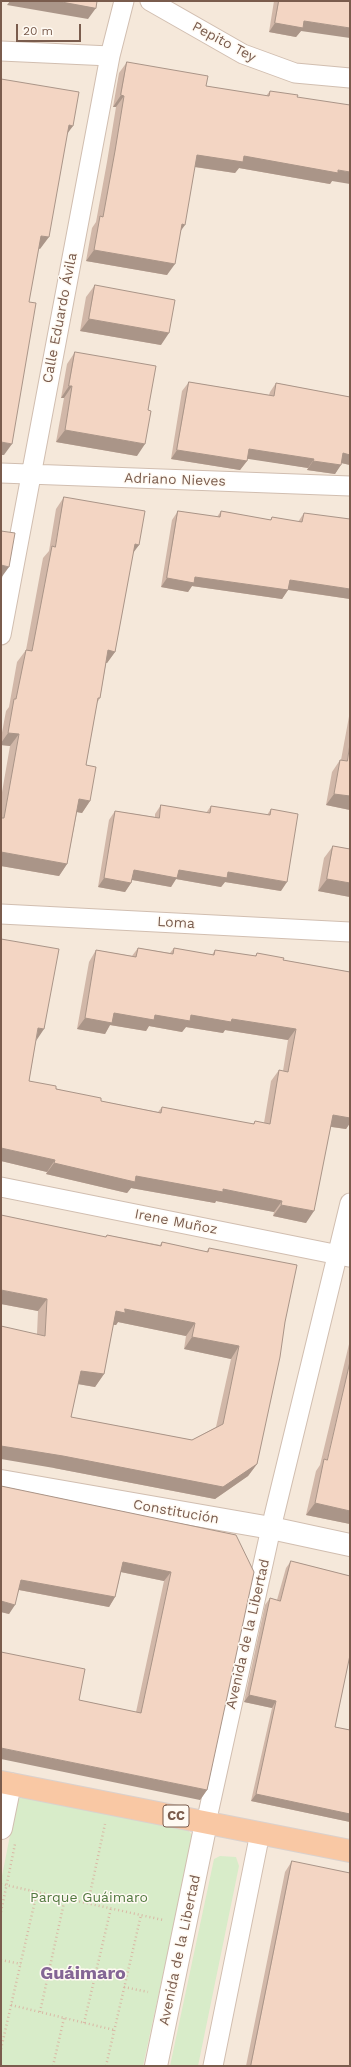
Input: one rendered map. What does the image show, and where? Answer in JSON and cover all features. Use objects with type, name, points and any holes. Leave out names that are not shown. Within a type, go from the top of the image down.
[{"type":"highway","name":"CC","points":[[5,1783],[350,1851]]},
{"type":"street","name":"Calle Eduardo Ávila","points":[[1,635],[110,56],[124,1]]},
{"type":"street","name":"Pepito Tey","points":[[150,1],[243,54],[294,73],[350,78]]},
{"type":"street","points":[[1,51],[110,56]]},
{"type":"street","name":"Adriano Nieves","points":[[1,473],[350,486]]},
{"type":"street","name":"Loma","points":[[1,914],[350,932]]},
{"type":"street","name":"Irene Muñoz","points":[[1,1186],[344,1256]]},
{"type":"street","name":"Avenida de la Libertad","points":[[156,2066],[206,1823],[271,1528],[344,1256],[350,1203]]},
{"type":"street","name":"Constitución","points":[[1,1481],[271,1528],[350,1545]]},
{"type":"street","points":[[5,1783],[8,1835]]},
{"type":"street","points":[[213,2066],[260,1833]]},
{"type":"path","points":[[98,1821],[113,1824]]},
{"type":"path","points":[[88,1904],[105,1823]]},
{"type":"path","points":[[1,1912],[7,1885],[8,1835]]},
{"type":"path","points":[[1,1884],[185,1925]]},
{"type":"path","points":[[1,2049],[37,1892]]},
{"type":"path","points":[[40,2012],[65,1898]]},
{"type":"path","points":[[84,2023],[111,1908]]},
{"type":"path","points":[[106,2066],[140,1915]]},
{"type":"path","points":[[1,1960],[21,1964]]},
{"type":"path","points":[[11,2005],[114,2030]]},
{"type":"path","points":[[53,2066],[64,2018]]},
{"type":"shaded area","points":[[1,1],[350,1],[350,2066],[1,2066]]},
{"type":"green space","name":"Parque Guáimaro","points":[[25,1795],[185,1827],[193,1836],[143,2066],[1,2066],[1,1881],[17,1800]]},
{"type":"green space","points":[[220,1856],[236,1857],[239,1866],[198,2066],[170,2066],[214,1859]]},
{"type":"building","points":[[57,1],[97,1],[96,8]]},
{"type":"building","points":[[279,1],[350,1],[350,28],[304,21],[303,28],[275,23]]},
{"type":"building","points":[[127,62],[208,76],[206,86],[269,96],[270,91],[298,95],[297,97],[350,105],[350,172],[338,170],[338,173],[244,156],[243,162],[197,155],[185,225],[182,224],[175,264],[94,250],[100,216],[103,217],[115,151],[124,96],[121,95]]},
{"type":"building","points":[[1,79],[79,92],[73,126],[69,125],[49,237],[41,236],[29,302],[36,303],[12,444],[1,442]]},
{"type":"building","points":[[95,285],[175,300],[169,333],[89,319]]},
{"type":"building","points":[[75,352],[156,366],[148,410],[151,411],[145,444],[65,430],[72,386],[69,386]]},
{"type":"building","points":[[189,382],[274,396],[276,383],[350,397],[350,455],[343,453],[341,465],[313,461],[314,459],[249,449],[247,461],[177,450]]},
{"type":"building","points":[[64,497],[145,511],[139,545],[135,544],[115,652],[108,650],[100,698],[98,698],[86,765],[96,767],[90,801],[79,799],[67,864],[1,852],[1,818],[4,818],[19,734],[8,733],[14,699],[16,699],[26,650],[32,651],[52,546],[55,547]]},
{"type":"building","points":[[178,511],[220,517],[221,511],[271,520],[272,517],[302,522],[304,513],[350,519],[350,589],[290,580],[288,590],[195,577],[194,583],[167,578]]},
{"type":"building","points":[[1,531],[15,533],[9,567],[1,565]]},
{"type":"building","points":[[350,744],[350,796],[334,794],[340,760],[347,761]]},
{"type":"building","points":[[161,805],[210,813],[211,806],[270,815],[271,809],[298,814],[287,882],[228,872],[227,878],[179,870],[177,878],[134,870],[131,883],[104,878],[115,811],[159,818]]},
{"type":"building","points":[[333,846],[350,849],[350,883],[327,879]]},
{"type":"building","points":[[1,939],[59,949],[44,1029],[38,1028],[29,1081],[56,1086],[56,1089],[101,1098],[101,1101],[161,1113],[162,1107],[254,1124],[255,1121],[270,1124],[279,1070],[288,1072],[296,1029],[232,1019],[231,1022],[191,1015],[190,1021],[155,1015],[154,1020],[114,1013],[112,1023],[85,1018],[96,950],[136,957],[138,948],[173,954],[174,948],[214,955],[215,950],[256,956],[257,953],[284,958],[283,960],[350,972],[350,1118],[333,1115],[314,1211],[281,1205],[282,1201],[223,1189],[223,1192],[136,1176],[135,1182],[54,1163],[55,1160],[1,1148]]},
{"type":"building","points":[[1,1215],[106,1237],[107,1235],[161,1246],[162,1242],[208,1252],[209,1248],[297,1265],[285,1322],[280,1357],[257,1464],[223,1487],[63,1456],[1,1446],[1,1326],[45,1336],[47,1299],[1,1290]],"holes":[[[125,1309],[195,1323],[192,1337],[239,1346],[223,1424],[192,1440],[71,1417],[81,1371],[104,1374],[116,1311],[125,1313]]]},
{"type":"building","points":[[350,1362],[350,1511],[315,1503],[324,1459],[327,1460]]},
{"type":"building","points":[[1,1486],[236,1535],[254,1572],[207,1790],[1,1748],[1,1652],[85,1669],[79,1700],[141,1713],[171,1572],[123,1562],[115,1597],[21,1580],[15,1605],[1,1601]]},
{"type":"building","points":[[291,1561],[350,1576],[350,1655],[335,1727],[350,1730],[350,1814],[256,1794],[276,1701],[249,1695],[270,1598],[280,1601]]},
{"type":"building","points":[[292,1861],[350,1873],[350,2066],[251,2066]]},
{"type":"district","name":"Guáimaro","points":[[83,1974]]}]
